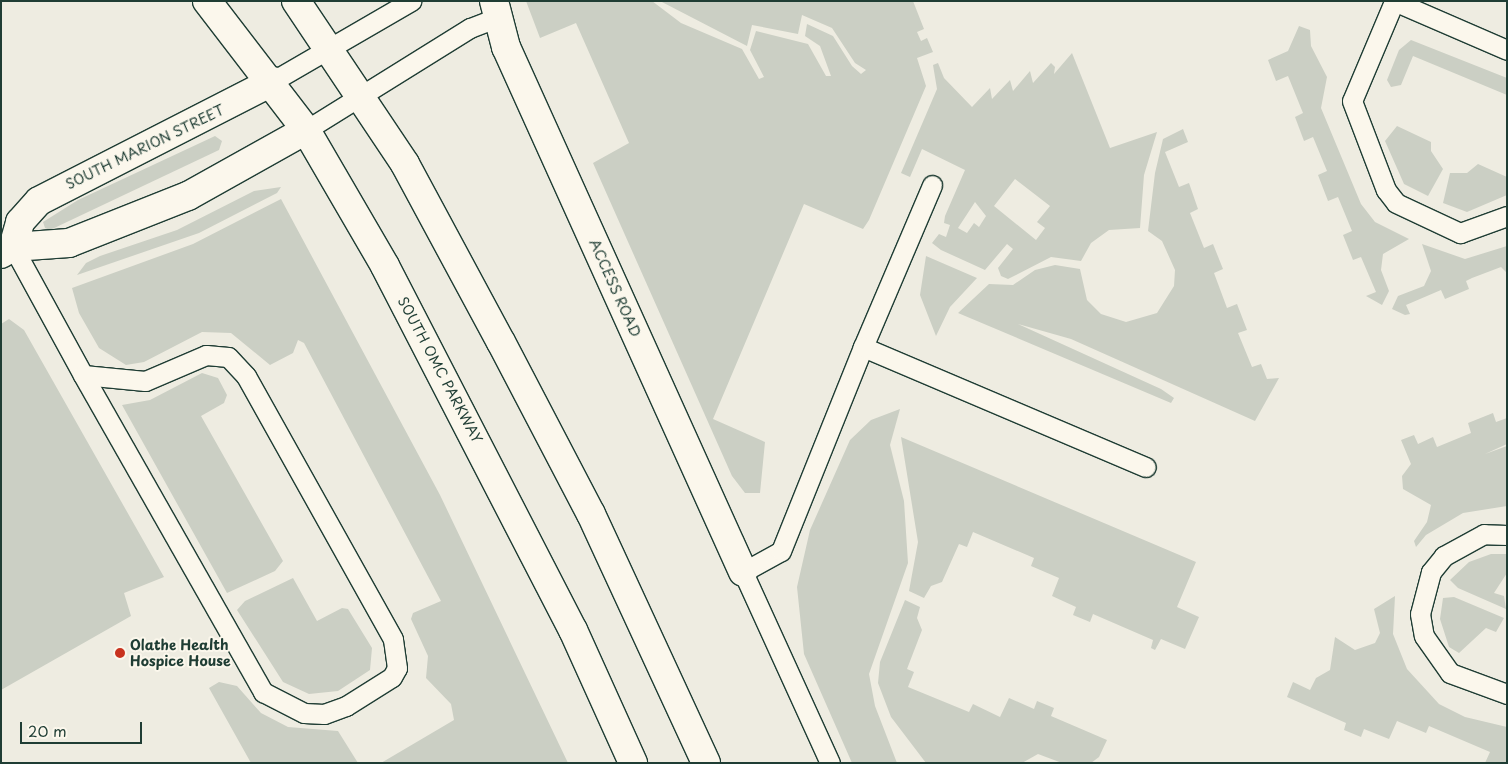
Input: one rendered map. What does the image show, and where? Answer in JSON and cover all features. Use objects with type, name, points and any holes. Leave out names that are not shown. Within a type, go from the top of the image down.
[{"type":"street","name":"SOUTH OMC PARKWAY","points":[[207,1],[272,81],[306,130],[457,401],[574,630],[634,763]]},
{"type":"street","points":[[296,1],[405,164],[591,514],[706,763]]},
{"type":"street","name":"ACCESS ROAD","points":[[496,9],[506,47],[743,572]]},
{"type":"street","name":"SOUTH MARION STREET","points":[[7,251],[20,222],[39,201],[272,81]]},
{"type":"street","points":[[7,251],[69,243],[188,196],[306,130]]},
{"type":"lane","points":[[272,81],[411,1]]},
{"type":"lane","points":[[1507,50],[1394,3],[1352,101],[1386,190],[1396,203],[1460,232],[1507,216]]},
{"type":"lane","points":[[306,130],[470,28],[496,9]]},
{"type":"lane","points":[[830,763],[743,572],[781,551],[863,347],[932,185]]},
{"type":"lane","points":[[7,251],[83,375],[263,692],[304,713],[324,714],[346,706],[392,677],[397,668],[393,639],[246,376],[228,357],[206,355],[145,381],[83,375]]},
{"type":"lane","points":[[863,347],[1146,467]]},
{"type":"lane","points":[[1507,535],[1484,534],[1444,556],[1431,572],[1420,614],[1424,636],[1450,673],[1507,694]]},
{"type":"shaded area","points":[[526,1],[652,1],[681,23],[742,49],[759,79],[764,77],[750,50],[756,31],[808,44],[826,76],[831,76],[820,46],[805,36],[807,24],[833,36],[852,66],[861,74],[866,70],[855,63],[832,28],[802,15],[798,34],[752,25],[747,46],[660,1],[913,1],[924,29],[917,32],[921,41],[927,38],[933,52],[917,58],[926,86],[869,220],[863,229],[804,204],[713,419],[765,442],[760,493],[745,493],[732,476],[593,163],[629,143],[576,23],[540,38]]},
{"type":"shaded area","points":[[1299,26],[1310,30],[1311,46],[1327,77],[1321,108],[1361,204],[1375,222],[1409,239],[1383,254],[1381,270],[1389,291],[1382,305],[1366,296],[1376,292],[1361,257],[1353,260],[1343,235],[1352,231],[1338,197],[1328,201],[1318,175],[1327,171],[1313,137],[1304,141],[1295,117],[1303,113],[1288,76],[1276,81],[1268,60],[1288,51]]},
{"type":"shaded area","points":[[1411,40],[1507,78],[1507,95],[1413,56],[1401,85],[1391,87],[1387,80],[1399,50]]},
{"type":"shaded area","points":[[1072,53],[1110,148],[1157,132],[1144,175],[1140,228],[1109,230],[1091,243],[1081,261],[1051,257],[1008,279],[1001,276],[998,268],[1013,249],[1007,244],[985,270],[941,250],[932,243],[939,234],[946,237],[950,225],[944,223],[945,216],[965,170],[922,149],[910,177],[901,173],[937,89],[933,65],[938,63],[944,78],[972,107],[990,88],[992,99],[1010,80],[1013,91],[1030,71],[1033,83],[1051,63],[1055,67],[1054,74]],"holes":[[[1015,179],[1050,206],[1037,222],[1045,228],[1036,240],[994,206]],[[975,202],[986,216],[979,227],[974,223],[967,233],[958,228]]]},
{"type":"shaded area","points":[[1397,126],[1431,142],[1431,151],[1443,169],[1428,196],[1404,184],[1385,141]]},
{"type":"shaded area","points":[[1183,129],[1188,142],[1165,152],[1179,187],[1189,183],[1198,209],[1190,213],[1204,248],[1213,244],[1223,269],[1214,273],[1227,308],[1237,304],[1247,330],[1238,333],[1252,367],[1261,364],[1267,379],[1279,378],[1255,421],[1071,339],[1018,324],[1161,389],[1174,398],[1171,403],[958,313],[989,284],[1013,285],[1035,270],[1055,265],[1080,269],[1087,300],[1101,314],[1126,322],[1157,313],[1174,286],[1175,270],[1162,241],[1148,231],[1155,173],[1163,139]]},
{"type":"shaded area","points":[[215,136],[222,141],[219,150],[50,230],[45,228],[43,222],[78,200]]},
{"type":"shaded area","points":[[1478,164],[1507,177],[1507,195],[1467,212],[1443,203],[1450,173],[1467,173]]},
{"type":"shaded area","points":[[281,187],[277,193],[199,233],[77,275],[86,263],[100,256],[177,230],[254,191]]},
{"type":"shaded area","points":[[281,199],[440,495],[568,763],[381,763],[454,720],[451,704],[426,678],[428,656],[411,619],[413,613],[441,601],[304,343],[298,340],[293,353],[270,365],[231,333],[202,332],[144,362],[126,365],[99,348],[79,313],[72,288],[193,244]]},
{"type":"shaded area","points":[[1422,244],[1465,259],[1507,246],[1507,273],[1501,267],[1472,278],[1466,281],[1469,289],[1445,299],[1441,290],[1406,305],[1410,314],[1405,315],[1392,309],[1398,296],[1424,286],[1431,271]]},
{"type":"shaded area","points":[[926,256],[977,278],[950,307],[936,336],[920,295]]},
{"type":"shaded area","points":[[9,319],[24,330],[164,577],[124,593],[131,616],[1,690],[1,324]]},
{"type":"shaded area","points":[[202,373],[218,378],[227,395],[224,403],[201,416],[283,561],[275,571],[227,593],[122,405],[150,400]]},
{"type":"shaded area","points":[[900,409],[890,445],[904,501],[908,563],[869,674],[875,706],[897,763],[852,763],[804,654],[797,587],[810,530],[850,440],[871,420]]},
{"type":"shaded area","points":[[1493,413],[1496,422],[1507,418],[1507,444],[1485,454],[1507,446],[1507,506],[1463,513],[1426,535],[1416,547],[1414,541],[1427,522],[1431,505],[1403,489],[1402,476],[1411,464],[1401,440],[1414,435],[1418,444],[1433,437],[1437,447],[1471,433],[1468,423]]},
{"type":"shaded area","points":[[901,437],[1196,562],[1177,607],[1199,617],[1185,649],[1161,639],[1155,650],[1151,648],[1153,640],[1093,614],[1090,622],[1073,615],[1076,607],[1052,596],[1059,578],[1031,566],[1034,558],[973,532],[967,547],[959,544],[942,582],[931,586],[924,598],[909,591],[918,542]]},
{"type":"shaded area","points":[[1491,554],[1507,554],[1507,573],[1494,593],[1504,596],[1506,609],[1458,588],[1450,580],[1469,562]]},
{"type":"shaded area","points":[[293,578],[317,621],[342,608],[348,609],[372,648],[370,670],[338,691],[309,694],[283,682],[237,610],[245,601]]},
{"type":"shaded area","points":[[1395,596],[1393,634],[1407,669],[1439,704],[1465,717],[1507,727],[1507,763],[1485,763],[1490,752],[1429,726],[1426,733],[1397,721],[1389,739],[1364,729],[1361,737],[1344,730],[1346,723],[1287,697],[1293,682],[1310,690],[1316,678],[1330,670],[1335,637],[1355,650],[1375,643],[1380,633],[1374,609]]},
{"type":"shaded area","points":[[1454,597],[1504,618],[1496,632],[1486,628],[1459,653],[1449,647],[1440,619],[1443,598]]},
{"type":"shaded area","points":[[905,600],[920,607],[917,618],[922,630],[907,669],[914,672],[908,687],[969,712],[973,704],[1000,717],[1009,698],[1034,709],[1037,701],[1054,708],[1051,716],[1107,740],[1099,757],[1091,763],[1062,763],[1038,754],[1022,763],[926,763],[891,717],[878,683],[880,662]]},
{"type":"shaded area","points":[[219,682],[237,686],[261,713],[288,727],[338,731],[358,763],[251,763],[209,688]]},
{"type":"place","name":"Olathe Health Hospice House","points":[[120,653]]}]
